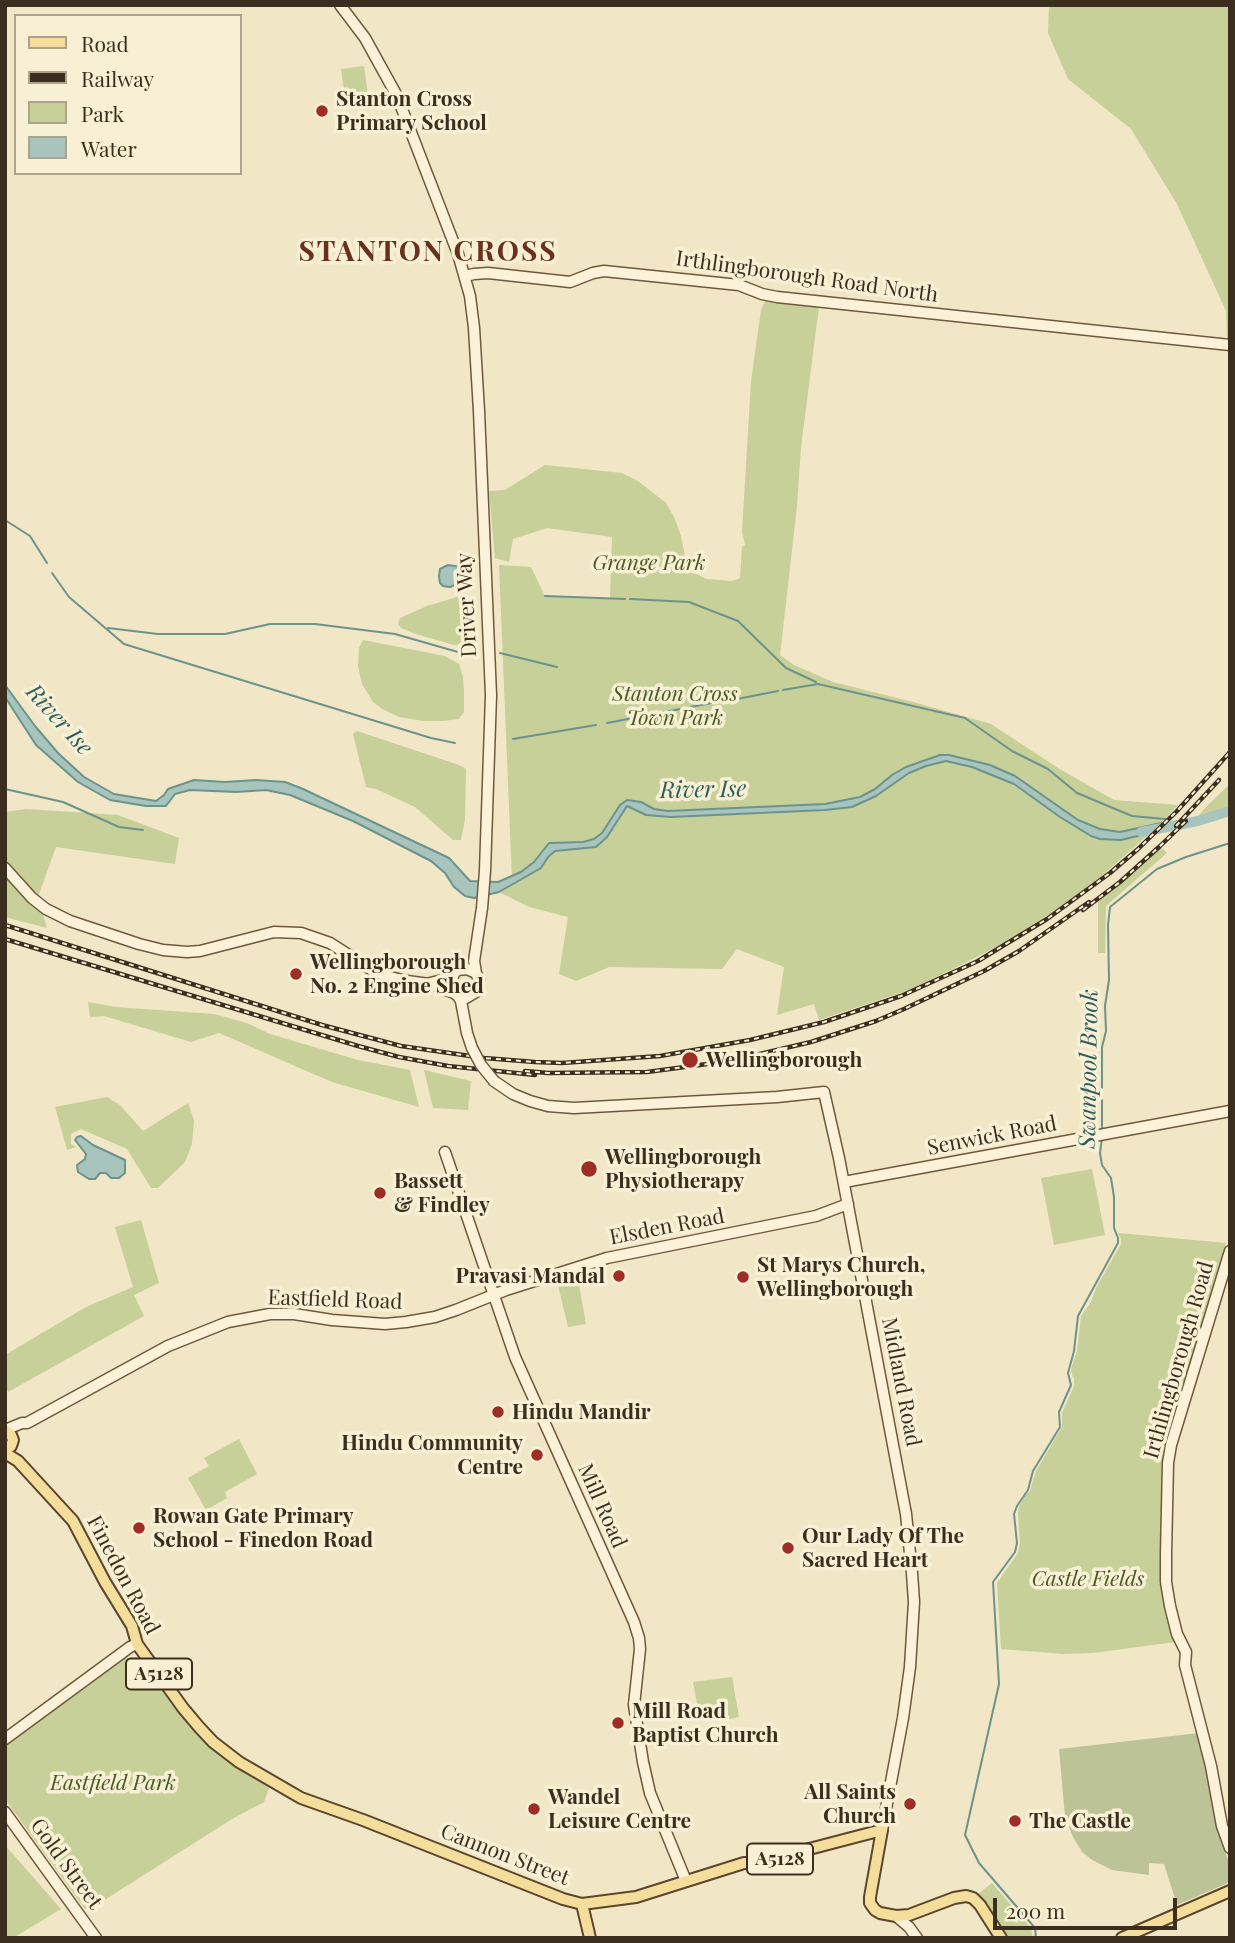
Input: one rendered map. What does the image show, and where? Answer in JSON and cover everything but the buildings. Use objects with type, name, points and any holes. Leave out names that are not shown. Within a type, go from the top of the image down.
[{"type":"main road","name":"Driver Way","points":[[340,5],[365,38],[392,85],[426,170],[470,296],[476,360],[491,695],[485,871],[474,961],[475,973]]},
{"type":"main road","name":"Irthlingborough Road North","points":[[465,276],[488,273],[570,282],[604,271],[739,285],[777,297],[1230,345]]},
{"type":"main road","points":[[5,868],[32,898],[46,909],[139,944],[187,952],[274,933],[301,933],[330,943],[386,976],[429,984],[466,998],[474,994]]},
{"type":"main road","name":"Driver Way","points":[[456,972],[472,948],[478,932]]},
{"type":"main road","points":[[429,984],[467,969],[475,973],[479,984],[465,1018]]},
{"type":"main road","points":[[456,972],[451,981],[456,994]]},
{"type":"main road","name":"Midland Road","points":[[456,994],[461,1001],[472,1048],[481,1065],[494,1080],[513,1094],[548,1106],[574,1108],[824,1092],[844,1182],[906,1514],[912,1573],[914,1602],[910,1667],[870,1897],[872,1907],[880,1913],[896,1916]]},
{"type":"main road","name":"Senwick Road","points":[[844,1182],[1230,1111]]},
{"type":"main road","name":"Mill Road","points":[[445,1152],[515,1357],[634,1622],[640,1649],[634,1705],[643,1762],[650,1793],[681,1883]]},
{"type":"main road","name":"Elsden Road","points":[[495,1295],[607,1258],[816,1216],[848,1204]]},
{"type":"main road","name":"Irthlingborough Road","points":[[1230,1251],[1171,1445],[1168,1463],[1166,1582],[1177,1634],[1186,1652],[1185,1665],[1211,1766],[1222,1826],[1230,1848]]},
{"type":"main road","name":"Eastfield Road","points":[[9,1447],[27,1423],[168,1346],[228,1322],[270,1314],[294,1314],[385,1324],[406,1322],[435,1317],[495,1295]]},
{"type":"main road","name":"Eastfield Road","points":[[5,1430],[27,1423]]},
{"type":"main road","name":"Finedon Road","points":[[5,1430],[11,1435],[9,1447],[18,1461],[73,1521],[132,1626],[137,1644],[199,1727],[239,1762],[301,1798],[363,1820]]},
{"type":"main road","points":[[5,1739],[137,1644]]},
{"type":"main road","name":"Gold Street","points":[[5,1812],[96,1938]]},
{"type":"main road","name":"Cannon Street","points":[[363,1820],[495,1873],[582,1904],[636,1897],[681,1883]]},
{"type":"main road","name":"A5128","points":[[681,1883],[744,1863],[773,1863],[818,1845],[883,1830]]},
{"type":"main road","points":[[1122,1938],[1230,1891]]},
{"type":"main road","points":[[896,1916],[909,1915],[966,1896],[973,1898],[980,1905],[1001,1938]]},
{"type":"main road","points":[[582,1904],[590,1938]]},
{"type":"main road","points":[[916,1936],[916,1921],[924,1908]]},
{"type":"main road","points":[[896,1916],[904,1921],[916,1936]]},
{"type":"green space","points":[[1049,5],[1230,5],[1230,345],[1227,345],[1226,311],[1177,204],[1131,129],[1068,79],[1048,33]]},
{"type":"green space","points":[[364,66],[369,102],[346,105],[341,69]]},
{"type":"green space","points":[[766,299],[819,307],[801,447],[780,655],[794,665],[833,682],[991,724],[1058,768],[1114,800],[1178,805],[1161,823],[1148,831],[1119,836],[1090,832],[1016,782],[1003,778],[1091,836],[1115,840],[1150,833],[1096,881],[1003,944],[912,989],[819,1020],[814,1004],[777,1015],[784,967],[737,949],[722,969],[609,967],[576,981],[559,974],[568,917],[529,907],[499,892],[541,868],[555,851],[596,847],[607,837],[627,806],[646,815],[671,817],[830,810],[853,807],[876,796],[909,773],[926,766],[946,761],[969,766],[945,758],[921,763],[895,777],[880,791],[829,809],[650,813],[636,804],[624,803],[602,839],[594,844],[552,847],[534,867],[512,880],[499,565],[531,567],[545,596],[610,599],[612,537],[547,528],[513,539],[509,562],[495,558],[489,491],[505,490],[545,465],[622,473],[638,481],[666,503],[681,536],[687,566],[693,572],[706,579],[732,581],[740,578],[742,547],[745,545],[742,532],[751,381],[761,310]]},
{"type":"green space","points":[[457,597],[466,599],[469,610],[468,633],[464,643],[454,645],[416,634],[398,624],[400,618]]},
{"type":"green space","points":[[363,640],[445,656],[459,664],[463,677],[464,712],[459,719],[423,721],[399,717],[373,702],[362,684],[358,666],[359,648]]},
{"type":"green space","points":[[357,731],[466,769],[465,820],[461,840],[453,840],[415,807],[366,787],[353,734]]},
{"type":"green space","points":[[1230,784],[1230,815],[1187,828],[1208,805]]},
{"type":"green space","points":[[26,809],[118,815],[179,838],[175,864],[56,847],[38,897],[47,928],[5,917],[5,812]]},
{"type":"green space","points":[[1161,847],[1167,853],[1106,906],[1105,953],[1098,953],[1098,902]]},
{"type":"green space","points":[[88,1002],[116,1007],[214,1014],[358,1060],[410,1070],[419,1107],[332,1082],[219,1033],[191,1042],[104,1016],[90,1017]]},
{"type":"green space","points":[[424,1070],[471,1081],[468,1110],[433,1108]]},
{"type":"green space","points":[[107,1097],[120,1105],[143,1131],[188,1103],[194,1120],[192,1144],[185,1162],[158,1188],[151,1188],[127,1149],[81,1129],[71,1134],[71,1144],[76,1147],[67,1150],[55,1107]]},
{"type":"green space","points":[[1092,1169],[1105,1235],[1054,1245],[1041,1178]]},
{"type":"green space","points":[[141,1220],[159,1283],[134,1295],[144,1316],[8,1392],[5,1385],[5,1355],[86,1307],[133,1287],[115,1227]]},
{"type":"green space","name":"Castle Fields","points":[[1118,1233],[1226,1243],[1164,1448],[1161,1564],[1175,1642],[1093,1653],[1063,1654],[1001,1649],[997,1583],[1018,1553],[1019,1506],[1030,1491],[1036,1471],[1062,1427],[1062,1413],[1074,1386],[1071,1372],[1077,1351],[1081,1316],[1121,1244]]},
{"type":"green space","points":[[577,1274],[586,1324],[568,1327],[557,1281]]},
{"type":"green space","points":[[239,1439],[257,1474],[225,1492],[227,1498],[206,1510],[188,1478],[209,1466],[204,1458]]},
{"type":"green space","name":"Eastfield Park","points":[[126,1658],[140,1659],[156,1676],[177,1711],[219,1754],[269,1788],[264,1802],[232,1819],[95,1906],[85,1909],[5,1799],[5,1744]]},
{"type":"green space","points":[[732,1677],[739,1717],[721,1721],[719,1710],[699,1714],[693,1682]]},
{"type":"green space","points":[[1199,1733],[1221,1842],[1230,1864],[1230,1882],[1177,1905],[1164,1864],[1149,1863],[1149,1875],[1112,1870],[1082,1852],[1065,1816],[1059,1749]]},
{"type":"green space","points":[[5,1845],[61,1909],[13,1938],[5,1938]]},
{"type":"green space","points":[[992,1883],[1031,1928],[1033,1938],[1009,1938],[978,1894]]},
{"type":"water","points":[[448,565],[467,568],[467,578],[450,587],[443,586],[440,583],[440,569]]},
{"type":"water","points":[[5,685],[58,753],[84,777],[114,794],[156,801],[168,789],[194,780],[285,782],[449,858],[470,881],[498,882],[521,872],[534,862],[549,843],[594,839],[602,833],[620,805],[627,800],[668,811],[825,804],[860,797],[906,767],[940,755],[990,765],[1015,776],[1078,820],[1100,829],[1120,832],[1161,823],[1150,833],[1121,840],[1100,839],[1060,817],[1014,784],[972,767],[946,761],[909,773],[876,796],[852,807],[671,817],[646,815],[627,806],[607,837],[596,847],[555,851],[541,868],[499,892],[474,898],[465,896],[454,887],[445,873],[431,861],[353,821],[290,795],[266,790],[190,790],[175,794],[166,806],[146,806],[110,800],[78,782],[36,745],[5,697]]},
{"type":"water","points":[[81,1136],[93,1145],[125,1160],[125,1173],[119,1178],[111,1178],[106,1173],[100,1173],[95,1179],[89,1179],[78,1172],[77,1165],[85,1159],[86,1154],[75,1140]]},
{"type":"waterway","points":[[5,520],[30,536],[47,563]]},
{"type":"waterway","points":[[52,573],[69,597],[124,644],[455,743]]},
{"type":"waterway","points":[[545,596],[625,599]]},
{"type":"waterway","points":[[630,599],[689,602],[738,621],[786,668],[816,682]]},
{"type":"waterway","points":[[108,628],[158,634],[225,634],[270,624],[315,624],[395,634],[458,652],[475,653]]},
{"type":"waterway","points":[[500,653],[557,667]]},
{"type":"waterway","points":[[783,690],[818,684],[965,718],[1012,751],[1048,769],[1077,793],[1132,816],[1165,819]]},
{"type":"waterway","points":[[732,700],[778,691]]},
{"type":"waterway","points":[[607,723],[722,701]]},
{"type":"waterway","points":[[513,739],[596,725]]},
{"type":"waterway","points":[[5,789],[63,802],[119,827],[143,830]]},
{"type":"waterway","name":"River Ise","points":[[1141,832],[1198,821],[1230,811]]},
{"type":"waterway","name":"Swanpool Brook","points":[[1102,1129],[1102,1047],[1106,1031],[1105,1006],[1109,980],[1110,907],[1157,869],[1230,843]]},
{"type":"waterway","name":"Swanpool Brook","points":[[1036,1938],[1035,1928],[979,1863],[965,1835],[999,1684],[993,1582],[1015,1552],[1017,1543],[1014,1514],[1028,1490],[1033,1471],[1060,1427],[1059,1412],[1071,1385],[1068,1373],[1074,1351],[1078,1316],[1118,1243],[1114,1228],[1111,1178],[1102,1165],[1100,1153],[1102,1138]]},
{"type":"railway","points":[[5,925],[322,1025],[401,1046],[535,1062],[562,1063],[660,1056],[750,1040],[824,1022],[901,996],[978,961],[1047,919],[1110,873],[1177,811],[1230,752]]},
{"type":"railway","points":[[1176,826],[1219,780]]},
{"type":"railway","points":[[1083,910],[1120,882],[1186,821]]},
{"type":"railway","points":[[525,1071],[647,1072],[730,1061],[811,1042],[876,1021],[984,971],[1019,951],[1089,902]]},
{"type":"railway","points":[[5,939],[399,1057],[448,1066],[535,1075]]},
{"type":"place","name":"Stanton Cross Primary School","points":[[322,111]]},
{"type":"place","name":"Wellingborough No. 2 Engine Shed","points":[[296,974]]},
{"type":"place","name":"Wellingborough","points":[[690,1060]]},
{"type":"place","name":"Wellingborough Physiotherapy","points":[[589,1169]]},
{"type":"place","name":"Bassett & Findley","points":[[380,1193]]},
{"type":"place","name":"Pravasi Mandal","points":[[619,1276]]},
{"type":"place","name":"St Marys Church, Wellingborough","points":[[743,1277]]},
{"type":"place","name":"Hindu Mandir","points":[[498,1412]]},
{"type":"place","name":"Hindu Community Centre","points":[[537,1455]]},
{"type":"place","name":"Rowan Gate Primary School - Finedon Road","points":[[139,1528]]},
{"type":"place","name":"Our Lady Of The Sacred Heart","points":[[788,1548]]},
{"type":"place","name":"Mill Road Baptist Church","points":[[618,1723]]},
{"type":"place","name":"All Saints Church","points":[[910,1804]]},
{"type":"place","name":"Wandel Leisure Centre","points":[[534,1809]]},
{"type":"place","name":"The Castle","points":[[1015,1821]]},
{"type":"district","name":"STANTON CROSS","points":[[428,252]]},
{"type":"park label","name":"Grange Park","points":[[649,563]]},
{"type":"park label","name":"Stanton Cross Town Park","points":[[675,706]]}]
